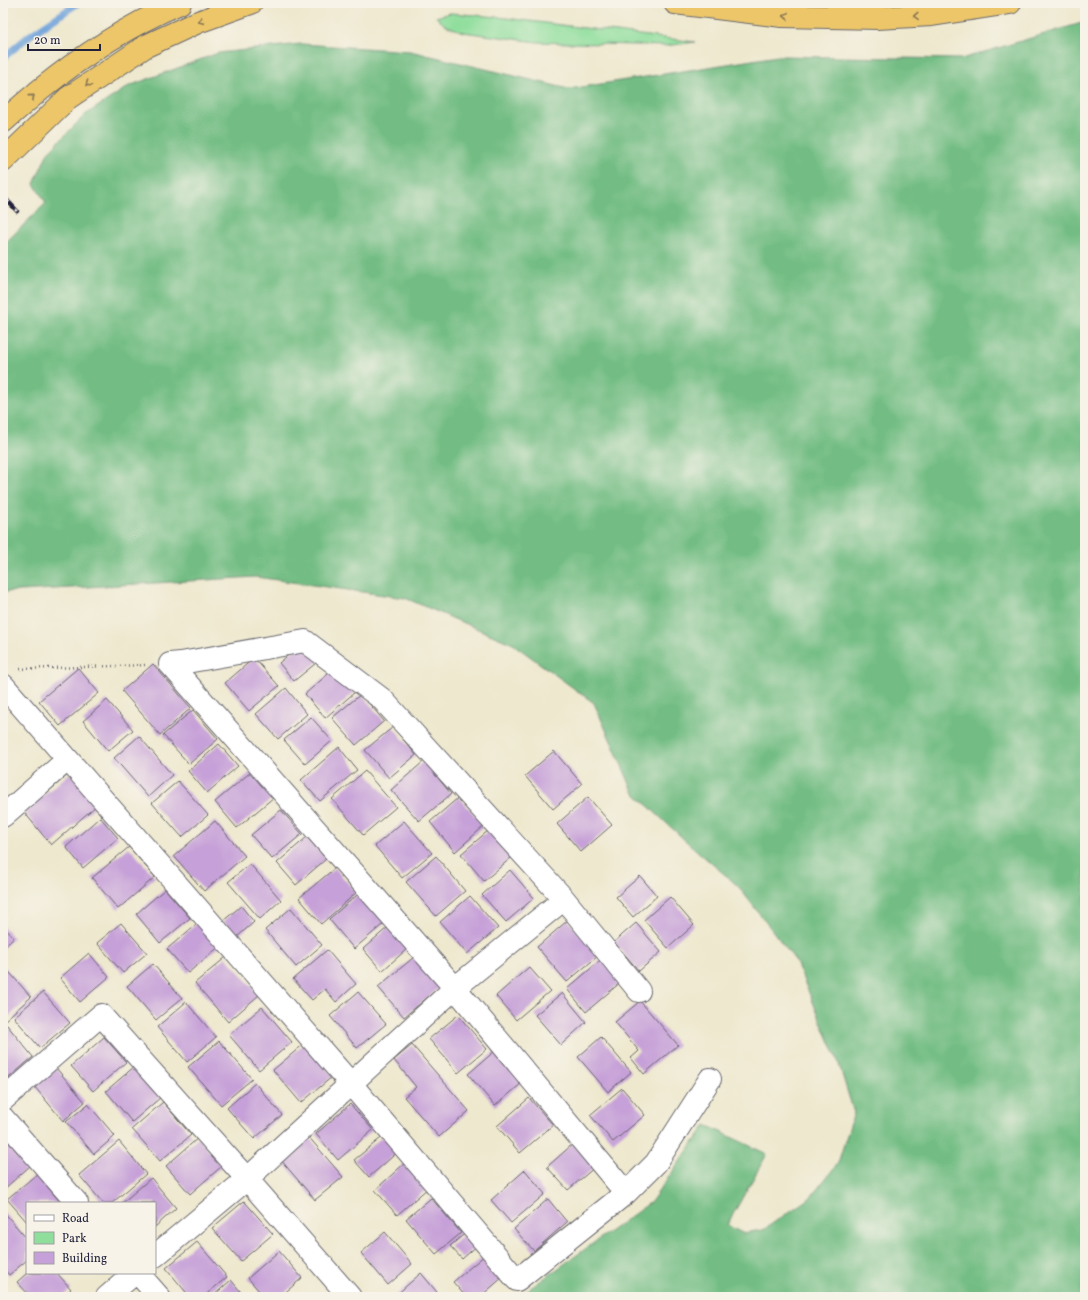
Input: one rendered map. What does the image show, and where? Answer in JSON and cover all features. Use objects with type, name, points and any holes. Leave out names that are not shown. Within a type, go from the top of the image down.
[{"type":"highway","points":[[3,122],[64,70],[113,37],[161,11],[180,3]]},
{"type":"highway","points":[[3,161],[68,98],[146,46],[198,22],[251,3]]},
{"type":"highway","points":[[675,3],[782,16],[877,18],[932,15],[1010,3]]},
{"type":"street","points":[[170,664],[305,641],[382,699],[564,898],[639,991]]},
{"type":"street","points":[[170,664],[455,988],[626,1193]]},
{"type":"street","points":[[3,685],[350,1084],[517,1280],[626,1193],[656,1163],[710,1079]]},
{"type":"street","points":[[3,816],[67,760]]},
{"type":"street","points":[[156,1255],[247,1179],[455,988],[564,898]]},
{"type":"street","points":[[3,1100],[101,1015],[350,1297]]},
{"type":"street","points":[[3,1118],[76,1202]]},
{"type":"street","points":[[107,1297],[134,1274]]},
{"type":"street","points":[[139,1274],[159,1297]]},
{"type":"path","points":[[19,669],[170,664]]},
{"type":"green space","points":[[450,13],[498,17],[695,42],[665,46],[537,42],[463,32],[445,25],[436,17]]},
{"type":"green space","points":[[1085,22],[1085,1297],[518,1297],[651,1202],[706,1125],[767,1154],[727,1225],[742,1233],[763,1230],[811,1197],[838,1163],[854,1113],[838,1061],[795,960],[738,886],[688,843],[634,793],[594,703],[513,644],[405,598],[256,577],[3,592],[3,245],[46,203],[34,184],[48,152],[85,115],[129,86],[218,53],[301,44],[410,51],[569,89],[778,56],[961,59]]},
{"type":"building","points":[[305,641],[321,659],[294,681],[279,663]]},
{"type":"building","points":[[254,658],[279,686],[249,711],[225,683]]},
{"type":"building","points":[[153,664],[191,708],[160,735],[122,691]]},
{"type":"building","points":[[78,668],[99,693],[60,726],[39,701]]},
{"type":"building","points":[[335,668],[355,692],[325,718],[305,694]]},
{"type":"building","points":[[286,688],[307,714],[278,739],[256,714]]},
{"type":"building","points":[[361,694],[384,721],[356,745],[332,718]]},
{"type":"building","points":[[107,700],[133,730],[108,751],[83,721]]},
{"type":"building","points":[[193,710],[218,739],[189,764],[163,735]]},
{"type":"building","points":[[311,717],[332,741],[305,764],[284,740]]},
{"type":"building","points":[[393,727],[416,755],[389,778],[365,750]]},
{"type":"building","points":[[139,736],[172,775],[148,797],[114,758]]},
{"type":"building","points":[[219,744],[238,766],[207,793],[188,771]]},
{"type":"building","points":[[339,747],[357,770],[320,801],[301,780]]},
{"type":"building","points":[[554,751],[582,784],[553,809],[525,776]]},
{"type":"building","points":[[424,761],[451,794],[419,821],[391,790]]},
{"type":"building","points":[[252,771],[274,797],[237,828],[215,802]]},
{"type":"building","points":[[365,771],[396,807],[363,835],[332,799]]},
{"type":"building","points":[[70,773],[97,805],[51,845],[24,812]]},
{"type":"building","points":[[178,781],[208,815],[182,837],[152,803]]},
{"type":"building","points":[[459,797],[484,826],[455,852],[430,822]]},
{"type":"building","points":[[588,797],[612,825],[581,852],[557,824]]},
{"type":"building","points":[[281,810],[302,834],[272,859],[251,835]]},
{"type":"building","points":[[100,817],[118,838],[83,868],[66,847]]},
{"type":"building","points":[[215,821],[245,856],[204,891],[174,856]]},
{"type":"building","points":[[404,821],[432,853],[402,878],[375,846]]},
{"type":"building","points":[[489,830],[512,857],[484,881],[461,854]]},
{"type":"building","points":[[307,837],[326,859],[296,885],[277,863]]},
{"type":"building","points":[[129,847],[155,877],[118,909],[92,878]]},
{"type":"building","points":[[436,856],[465,891],[436,916],[406,882]]},
{"type":"building","points":[[250,864],[281,900],[260,919],[228,882]]},
{"type":"building","points":[[335,868],[356,893],[321,924],[299,898]]},
{"type":"building","points":[[510,870],[534,898],[506,922],[482,895]]},
{"type":"building","points":[[640,876],[657,896],[633,917],[616,897]]},
{"type":"building","points":[[165,889],[190,918],[160,943],[136,914]]},
{"type":"building","points":[[363,890],[389,919],[354,949],[329,919]]},
{"type":"building","points":[[470,896],[498,928],[467,954],[440,922]]},
{"type":"building","points":[[670,897],[694,925],[668,948],[644,920]]},
{"type":"building","points":[[241,906],[254,922],[237,937],[223,921]]},
{"type":"building","points":[[291,908],[322,945],[296,967],[265,930]]},
{"type":"building","points":[[568,920],[598,956],[567,982],[537,947]]},
{"type":"building","points":[[200,921],[221,945],[188,973],[167,949]]},
{"type":"building","points":[[121,923],[147,953],[123,973],[97,943]]},
{"type":"building","points":[[636,923],[661,952],[639,971],[614,942]]},
{"type":"building","points":[[3,926],[14,938],[3,948]]},
{"type":"building","points":[[388,927],[407,949],[382,971],[363,949]]},
{"type":"building","points":[[327,950],[356,984],[336,1002],[325,989],[312,1000],[293,979]]},
{"type":"building","points":[[89,953],[109,977],[80,1002],[60,978]]},
{"type":"building","points":[[226,957],[259,995],[228,1022],[195,983]]},
{"type":"building","points":[[414,957],[440,987],[404,1017],[378,987]]},
{"type":"building","points":[[603,958],[622,981],[586,1012],[567,989]]},
{"type":"building","points":[[153,964],[182,998],[156,1020],[127,986]]},
{"type":"building","points":[[3,965],[31,997],[4,1021],[3,1020]]},
{"type":"building","points":[[529,967],[550,991],[516,1020],[496,996]]},
{"type":"building","points":[[43,992],[70,1023],[40,1048],[14,1017]]},
{"type":"building","points":[[358,992],[386,1024],[357,1048],[330,1016]]},
{"type":"building","points":[[562,993],[586,1022],[561,1045],[535,1015]]},
{"type":"building","points":[[640,1001],[678,1045],[644,1074],[631,1058],[639,1051],[615,1022]]},
{"type":"building","points":[[186,1002],[216,1037],[187,1062],[157,1027]]},
{"type":"building","points":[[262,1007],[292,1042],[259,1070],[229,1035]]},
{"type":"building","points":[[458,1015],[487,1049],[458,1073],[429,1039]]},
{"type":"building","points":[[7,1025],[33,1057],[3,1083],[3,1028]]},
{"type":"building","points":[[104,1037],[126,1062],[93,1091],[71,1066]]},
{"type":"building","points":[[601,1037],[631,1072],[608,1092],[578,1057]]},
{"type":"building","points":[[219,1041],[252,1079],[221,1105],[188,1067]]},
{"type":"building","points":[[305,1043],[333,1076],[301,1103],[273,1070]]},
{"type":"building","points":[[412,1045],[469,1111],[439,1137],[404,1097],[416,1087],[394,1060]]},
{"type":"building","points":[[496,1050],[523,1082],[495,1106],[468,1074]]},
{"type":"building","points":[[135,1066],[161,1097],[132,1122],[106,1091]]},
{"type":"building","points":[[56,1068],[85,1102],[63,1121],[34,1086]]},
{"type":"building","points":[[255,1083],[282,1115],[254,1139],[227,1108]]},
{"type":"building","points":[[622,1088],[645,1115],[613,1142],[590,1115]]},
{"type":"building","points":[[529,1098],[553,1125],[520,1153],[497,1126]]},
{"type":"building","points":[[163,1102],[191,1135],[160,1161],[132,1129]]},
{"type":"building","points":[[88,1104],[115,1136],[94,1154],[66,1122]]},
{"type":"building","points":[[350,1104],[373,1130],[338,1160],[316,1134]]},
{"type":"building","points":[[386,1134],[400,1150],[369,1177],[354,1160]]},
{"type":"building","points":[[307,1135],[343,1177],[315,1200],[280,1159]]},
{"type":"building","points":[[5,1138],[30,1166],[3,1190],[3,1140]]},
{"type":"building","points":[[198,1138],[222,1166],[190,1194],[166,1166]]},
{"type":"building","points":[[119,1141],[146,1174],[113,1202],[102,1202],[79,1175]]},
{"type":"building","points":[[574,1143],[595,1167],[568,1190],[547,1167]]},
{"type":"building","points":[[406,1162],[428,1188],[397,1215],[375,1190]]},
{"type":"building","points":[[525,1170],[545,1194],[511,1223],[491,1200]]},
{"type":"building","points":[[37,1174],[60,1202],[26,1202],[26,1221],[7,1199]]},
{"type":"building","points":[[151,1178],[176,1208],[156,1226],[156,1202],[123,1202]]},
{"type":"building","points":[[431,1198],[461,1233],[436,1254],[406,1219]]},
{"type":"building","points":[[548,1199],[567,1222],[534,1251],[514,1229]]},
{"type":"building","points":[[244,1201],[273,1234],[241,1261],[212,1228]]},
{"type":"building","points":[[3,1211],[26,1238],[26,1261],[9,1275],[3,1268]]},
{"type":"building","points":[[468,1231],[479,1244],[462,1259],[450,1246]]},
{"type":"building","points":[[385,1232],[412,1264],[388,1285],[361,1253]]},
{"type":"building","points":[[197,1242],[227,1277],[203,1297],[190,1297],[166,1268]]},
{"type":"building","points":[[279,1251],[302,1278],[280,1297],[264,1297],[248,1278]]},
{"type":"building","points":[[485,1255],[503,1277],[480,1297],[466,1297],[453,1282]]},
{"type":"building","points":[[421,1273],[441,1297],[394,1297]]},
{"type":"building","points":[[26,1274],[58,1274],[71,1289],[62,1297],[31,1297],[17,1282]]},
{"type":"building","points":[[231,1280],[245,1297],[212,1297]]},
{"type":"waterway","points":[[3,58],[29,36],[78,3]]},
{"type":"railway","points":[[3,196],[17,211]]}]
